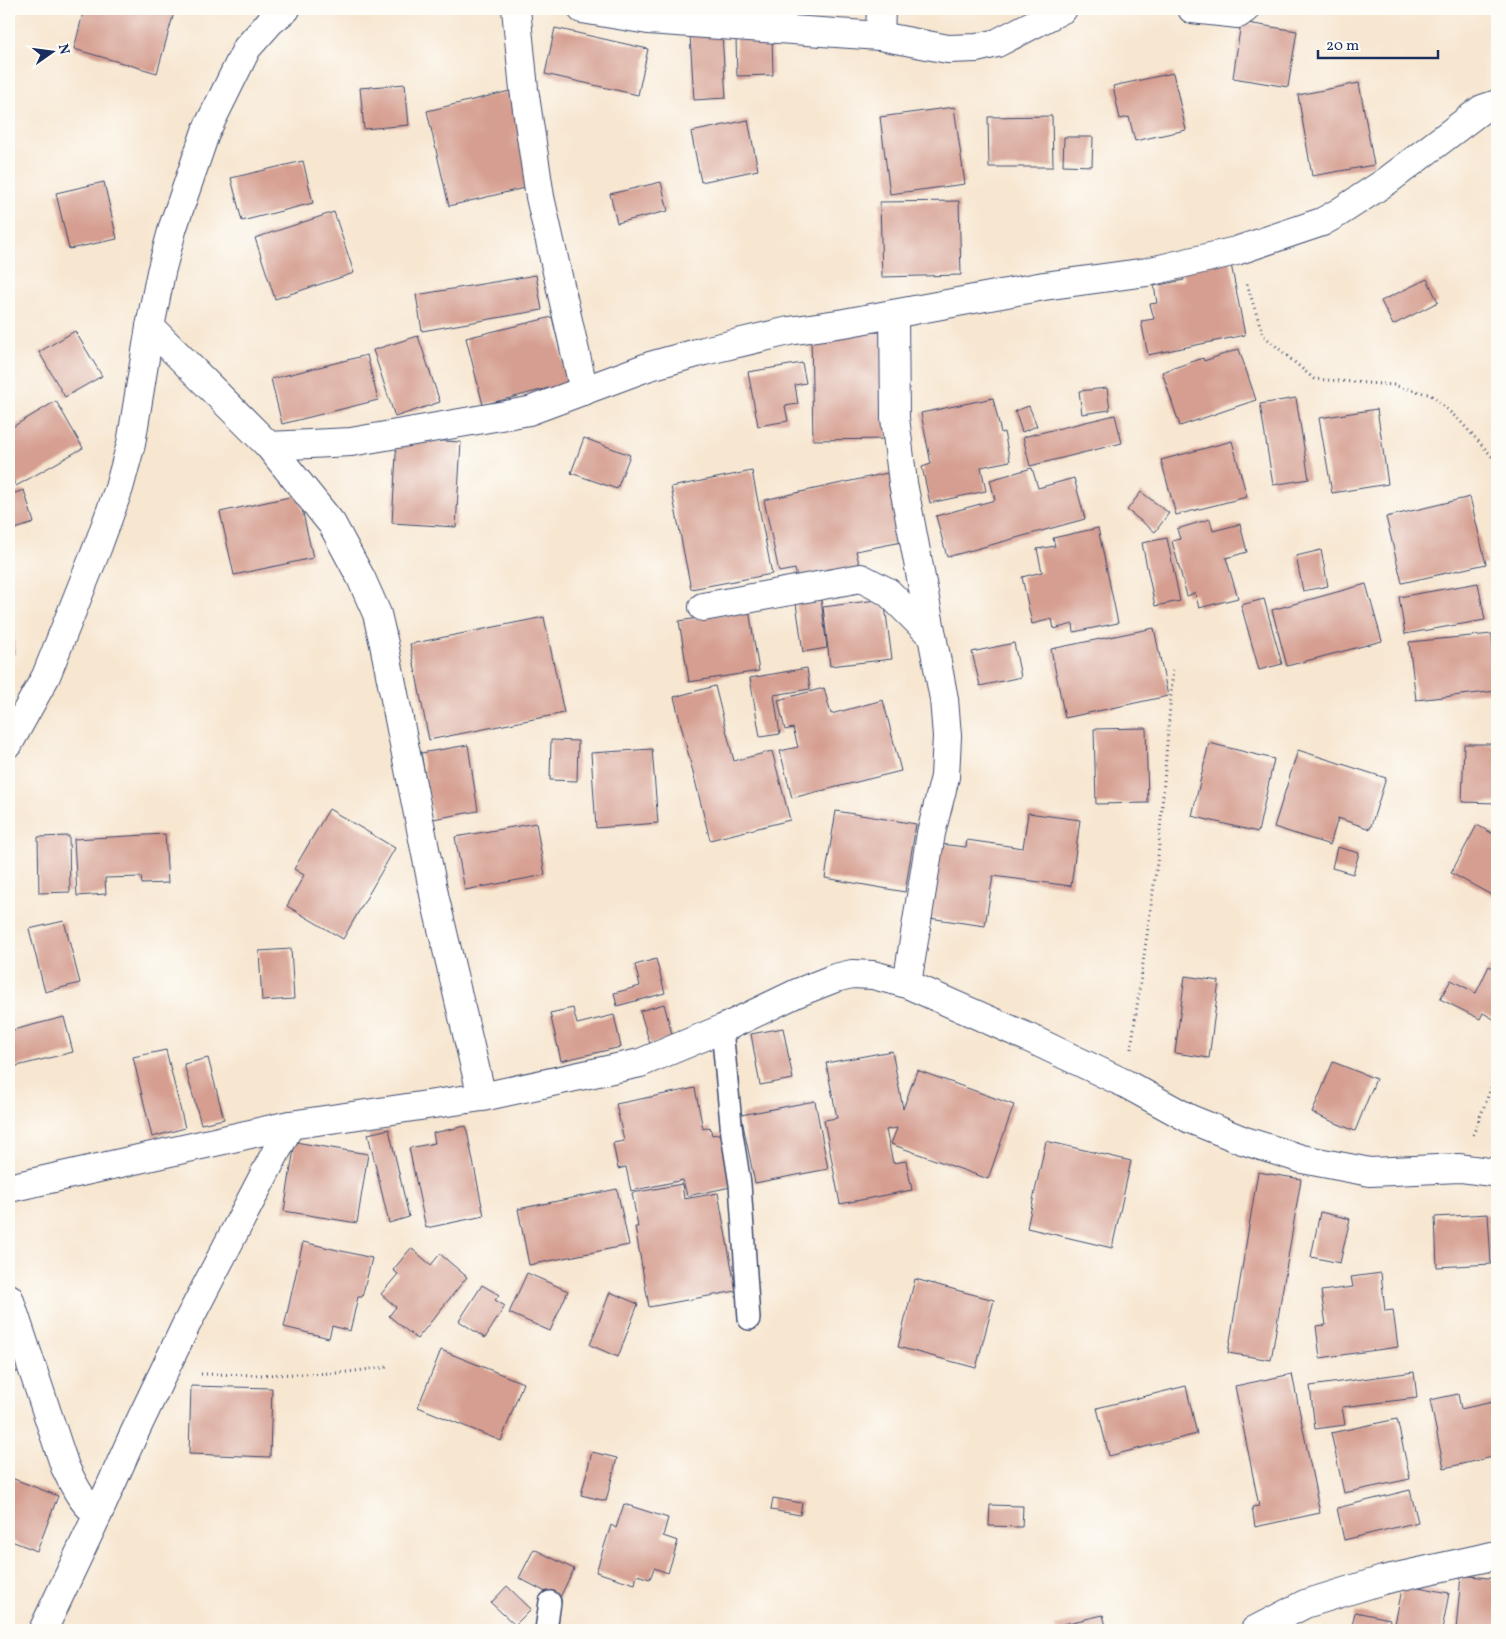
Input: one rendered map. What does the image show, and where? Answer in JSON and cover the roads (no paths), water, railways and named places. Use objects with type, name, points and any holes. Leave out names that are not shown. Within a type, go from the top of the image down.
[{"type":"street","points":[[9,743],[46,676],[119,488],[131,444],[161,272],[173,227],[206,132],[247,48],[271,21],[286,9]]},
{"type":"street","points":[[516,9],[524,89],[540,197],[584,391]]},
{"type":"street","points":[[582,9],[648,20],[880,36],[948,49],[977,48],[997,43],[1063,9]]},
{"type":"street","points":[[880,36],[881,9]]},
{"type":"street","points":[[1192,9],[1238,14],[1245,9]]},
{"type":"street","points":[[269,446],[351,442],[529,412],[650,366],[704,351],[789,332],[1044,286],[1147,272],[1236,251],[1322,222],[1338,213],[1387,181],[1482,109],[1497,104]]},
{"type":"street","points":[[894,314],[895,418],[903,483],[944,699],[947,736],[945,777],[931,833],[907,984]]},
{"type":"street","points":[[150,328],[269,446],[332,524],[361,578],[377,614],[435,899],[482,1097]]},
{"type":"street","points":[[703,607],[861,578],[888,592],[932,636]]},
{"type":"street","points":[[9,1188],[290,1125],[482,1097],[640,1063],[722,1029],[798,993],[835,978],[852,974],[872,975],[907,984],[1027,1037],[1126,1084],[1190,1119],[1242,1140],[1302,1159],[1370,1172],[1460,1168],[1497,1173]]},
{"type":"street","points":[[43,1630],[163,1372],[290,1125]]},
{"type":"street","points":[[9,1298],[65,1467],[87,1506],[98,1514]]},
{"type":"street","points":[[1255,1630],[1305,1604],[1383,1580],[1497,1556]]},
{"type":"lane","points":[[722,1029],[732,1134],[740,1184],[749,1319]]},
{"type":"lane","points":[[546,1630],[550,1602]]}]
